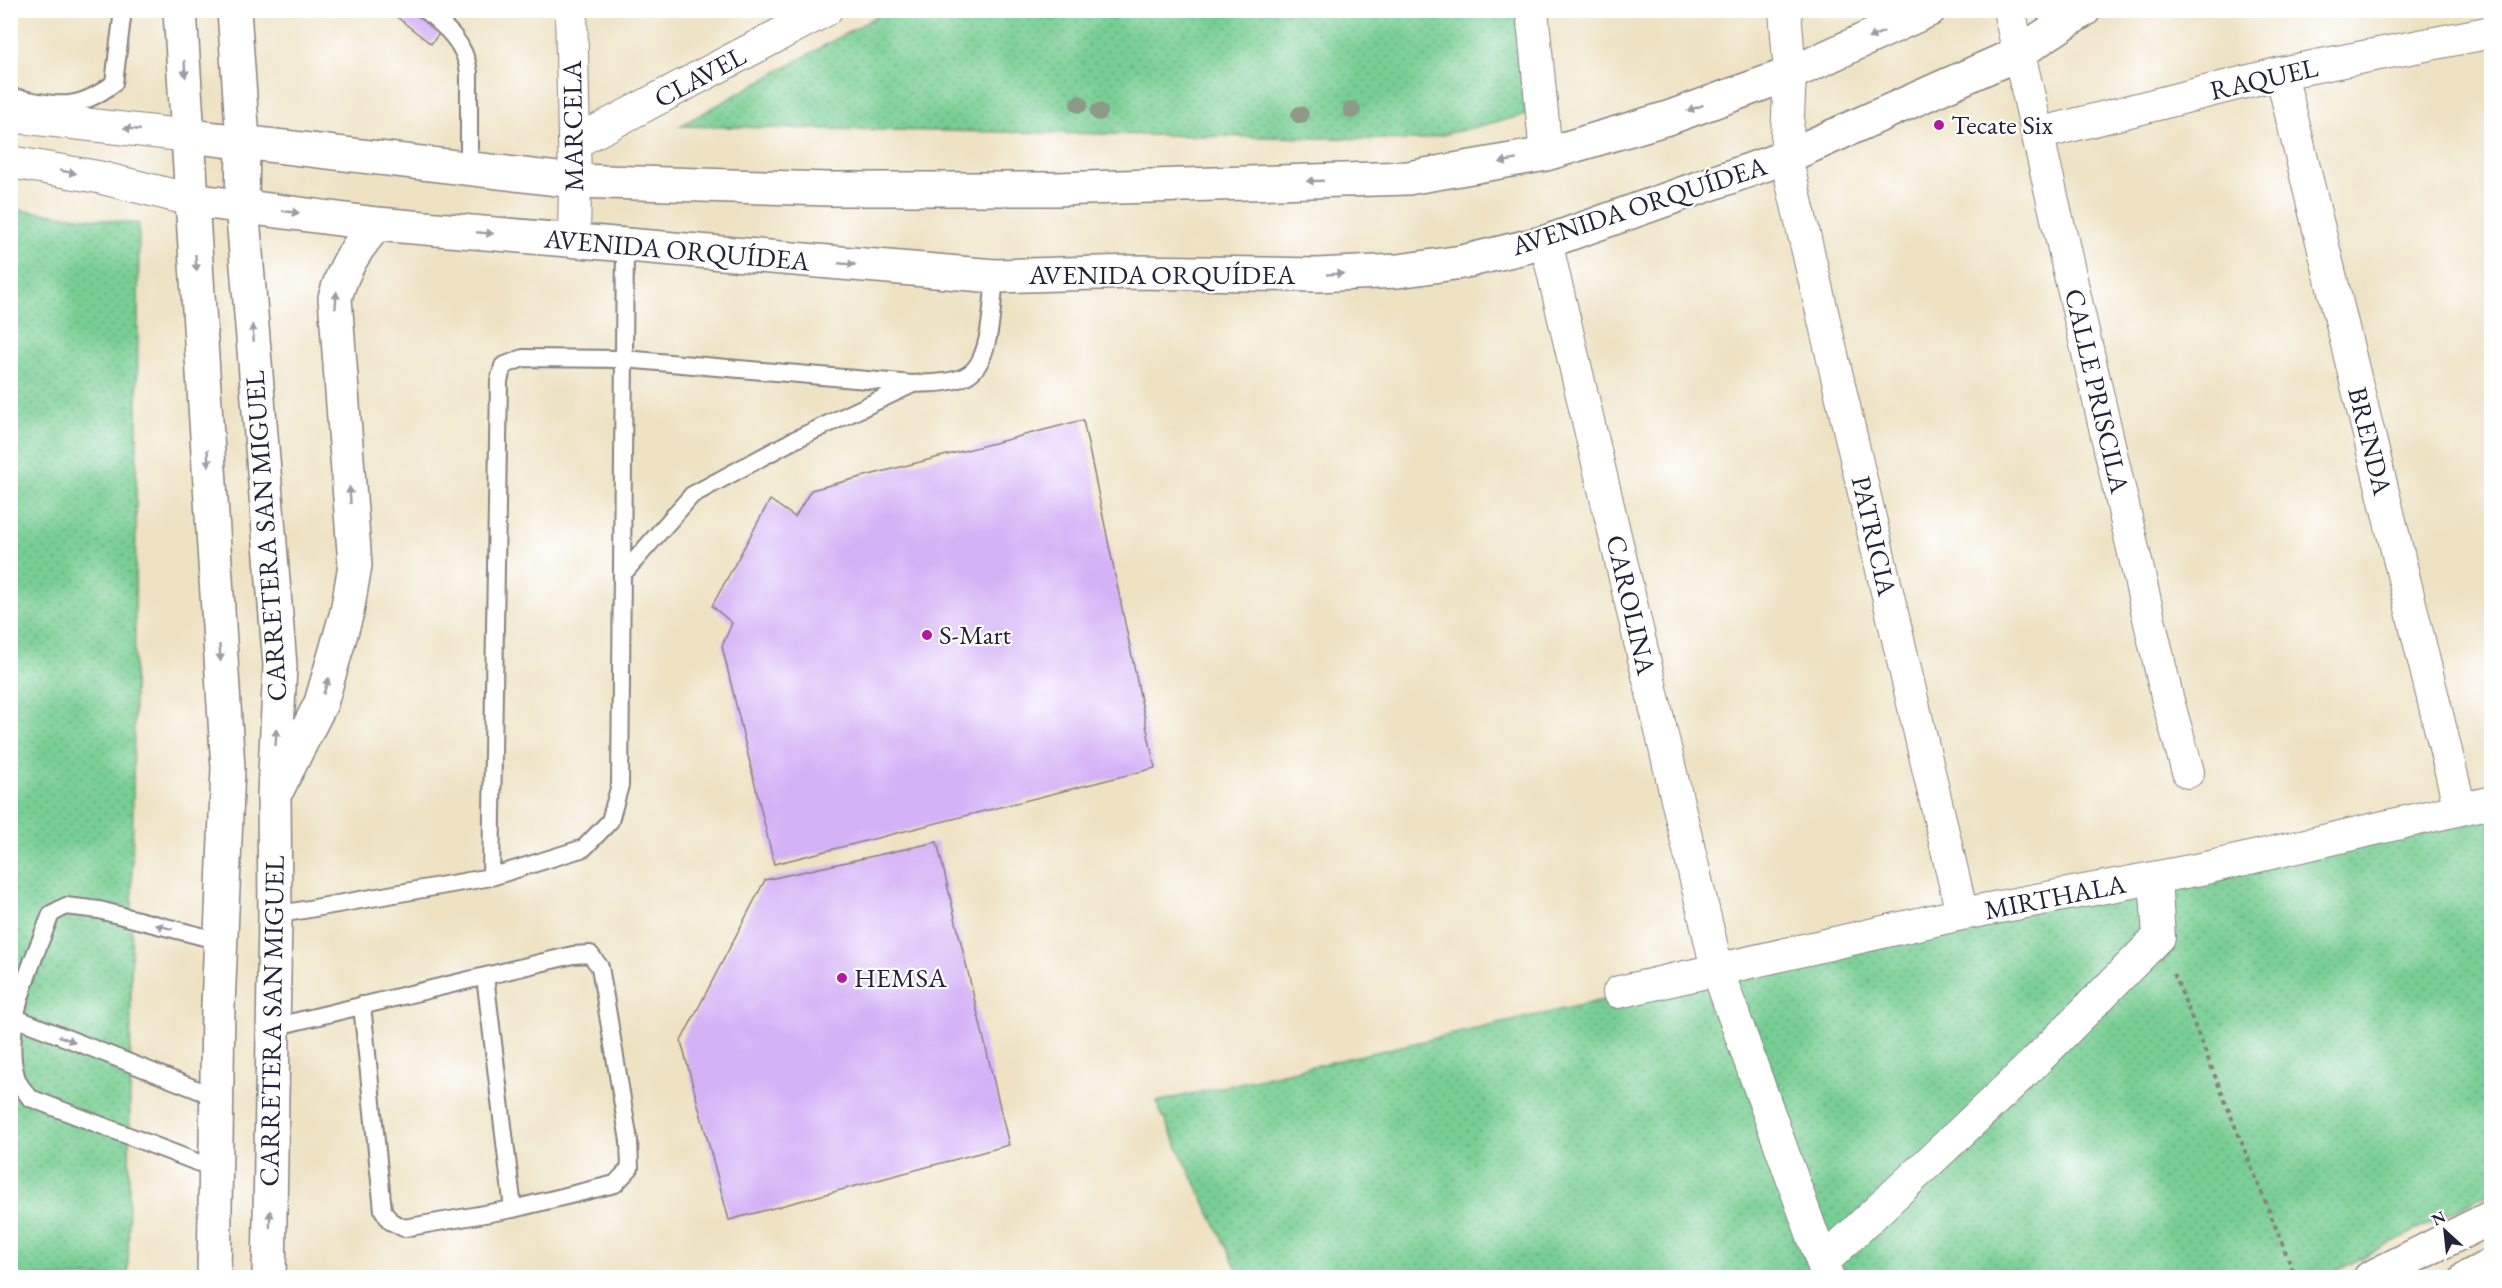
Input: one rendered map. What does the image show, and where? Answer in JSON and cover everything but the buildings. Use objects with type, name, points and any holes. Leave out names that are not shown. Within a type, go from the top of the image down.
[{"type":"street","name":"CARRETERA SAN MIGUEL","points":[[180,10],[190,136],[192,200],[228,768],[220,941],[214,1278]]},
{"type":"street","name":"CARRETERA SAN MIGUEL","points":[[234,10],[243,141],[242,205],[280,665],[274,795],[275,915],[269,1278]]},
{"type":"street","name":"MARCELA","points":[[571,10],[574,241]]},
{"type":"street","name":"CLAVEL","points":[[574,143],[825,10]]},
{"type":"street","points":[[1532,10],[1546,154]]},
{"type":"street","name":"PATRICIA","points":[[1785,10],[1790,74],[1786,157],[1962,914]]},
{"type":"street","points":[[10,116],[575,181],[828,189],[1066,189],[1408,178],[1546,154],[1668,118],[1790,74],[1929,10]]},
{"type":"street","name":"CALLE PRISCILA","points":[[2009,10],[2168,701],[2188,772]]},
{"type":"street","name":"AVENIDA ORQUÍDEA","points":[[192,200],[377,224],[995,276],[1135,272],[1317,275],[1398,271],[1462,262],[1546,242],[1786,157],[2018,54],[2084,10]]},
{"type":"street","name":"RAQUEL","points":[[2038,134],[2281,73],[2492,32]]},
{"type":"street","name":"BRENDA","points":[[2281,73],[2460,809]]},
{"type":"street","points":[[10,162],[98,177],[192,200]]},
{"type":"street","points":[[274,795],[321,703],[347,612],[355,566],[334,298],[359,243],[377,224]]},
{"type":"street","name":"CAROLINA","points":[[1546,242],[1717,969],[1826,1270]]},
{"type":"street","name":"MIRTHALA","points":[[1619,992],[1962,914],[2155,878],[2492,802]]},
{"type":"street","points":[[1826,1270],[2159,937],[2155,878]]},
{"type":"street","points":[[2370,1278],[2492,1217]]},
{"type":"street","points":[[2416,1278],[2492,1239]]},
{"type":"street","points":[[2467,1278],[2492,1265]]},
{"type":"lane","points":[[10,97],[67,106],[94,99],[114,83],[123,10]]},
{"type":"lane","points":[[424,10],[447,28],[467,56],[469,72],[468,168]]},
{"type":"lane","points":[[275,915],[491,877],[584,848],[610,821],[620,785],[625,246]]},
{"type":"lane","points":[[491,877],[499,381],[503,366],[523,358],[624,359],[913,384],[951,381],[970,374],[982,360],[995,276]]},
{"type":"lane","points":[[622,575],[692,495],[792,441],[913,384]]},
{"type":"lane","points":[[215,1169],[30,1098],[17,1080],[12,1060],[13,1017],[51,914],[66,906],[99,910],[220,941]]},
{"type":"lane","points":[[273,1027],[362,1005],[573,955],[590,954],[600,967],[629,1142],[630,1168],[615,1184],[513,1209],[404,1228],[390,1221],[383,1210],[362,1005]]},
{"type":"lane","points":[[485,976],[513,1209]]},
{"type":"lane","points":[[13,1017],[216,1097]]},
{"type":"path","points":[[2159,937],[2296,1278]]},
{"type":"green space","points":[[888,10],[1516,11],[1526,115],[1421,140],[680,126]]},
{"type":"green space","points":[[11,209],[139,224],[128,1277],[11,1278]]},
{"type":"green space","points":[[2491,816],[2491,1192],[2324,1277],[1241,1277],[1156,1102],[1787,958]]},
{"type":"place","name":"Tecate Six","points":[[1939,125]]},
{"type":"place","name":"S-Mart","points":[[927,635]]},
{"type":"place","name":"HEMSA","points":[[842,978]]}]
